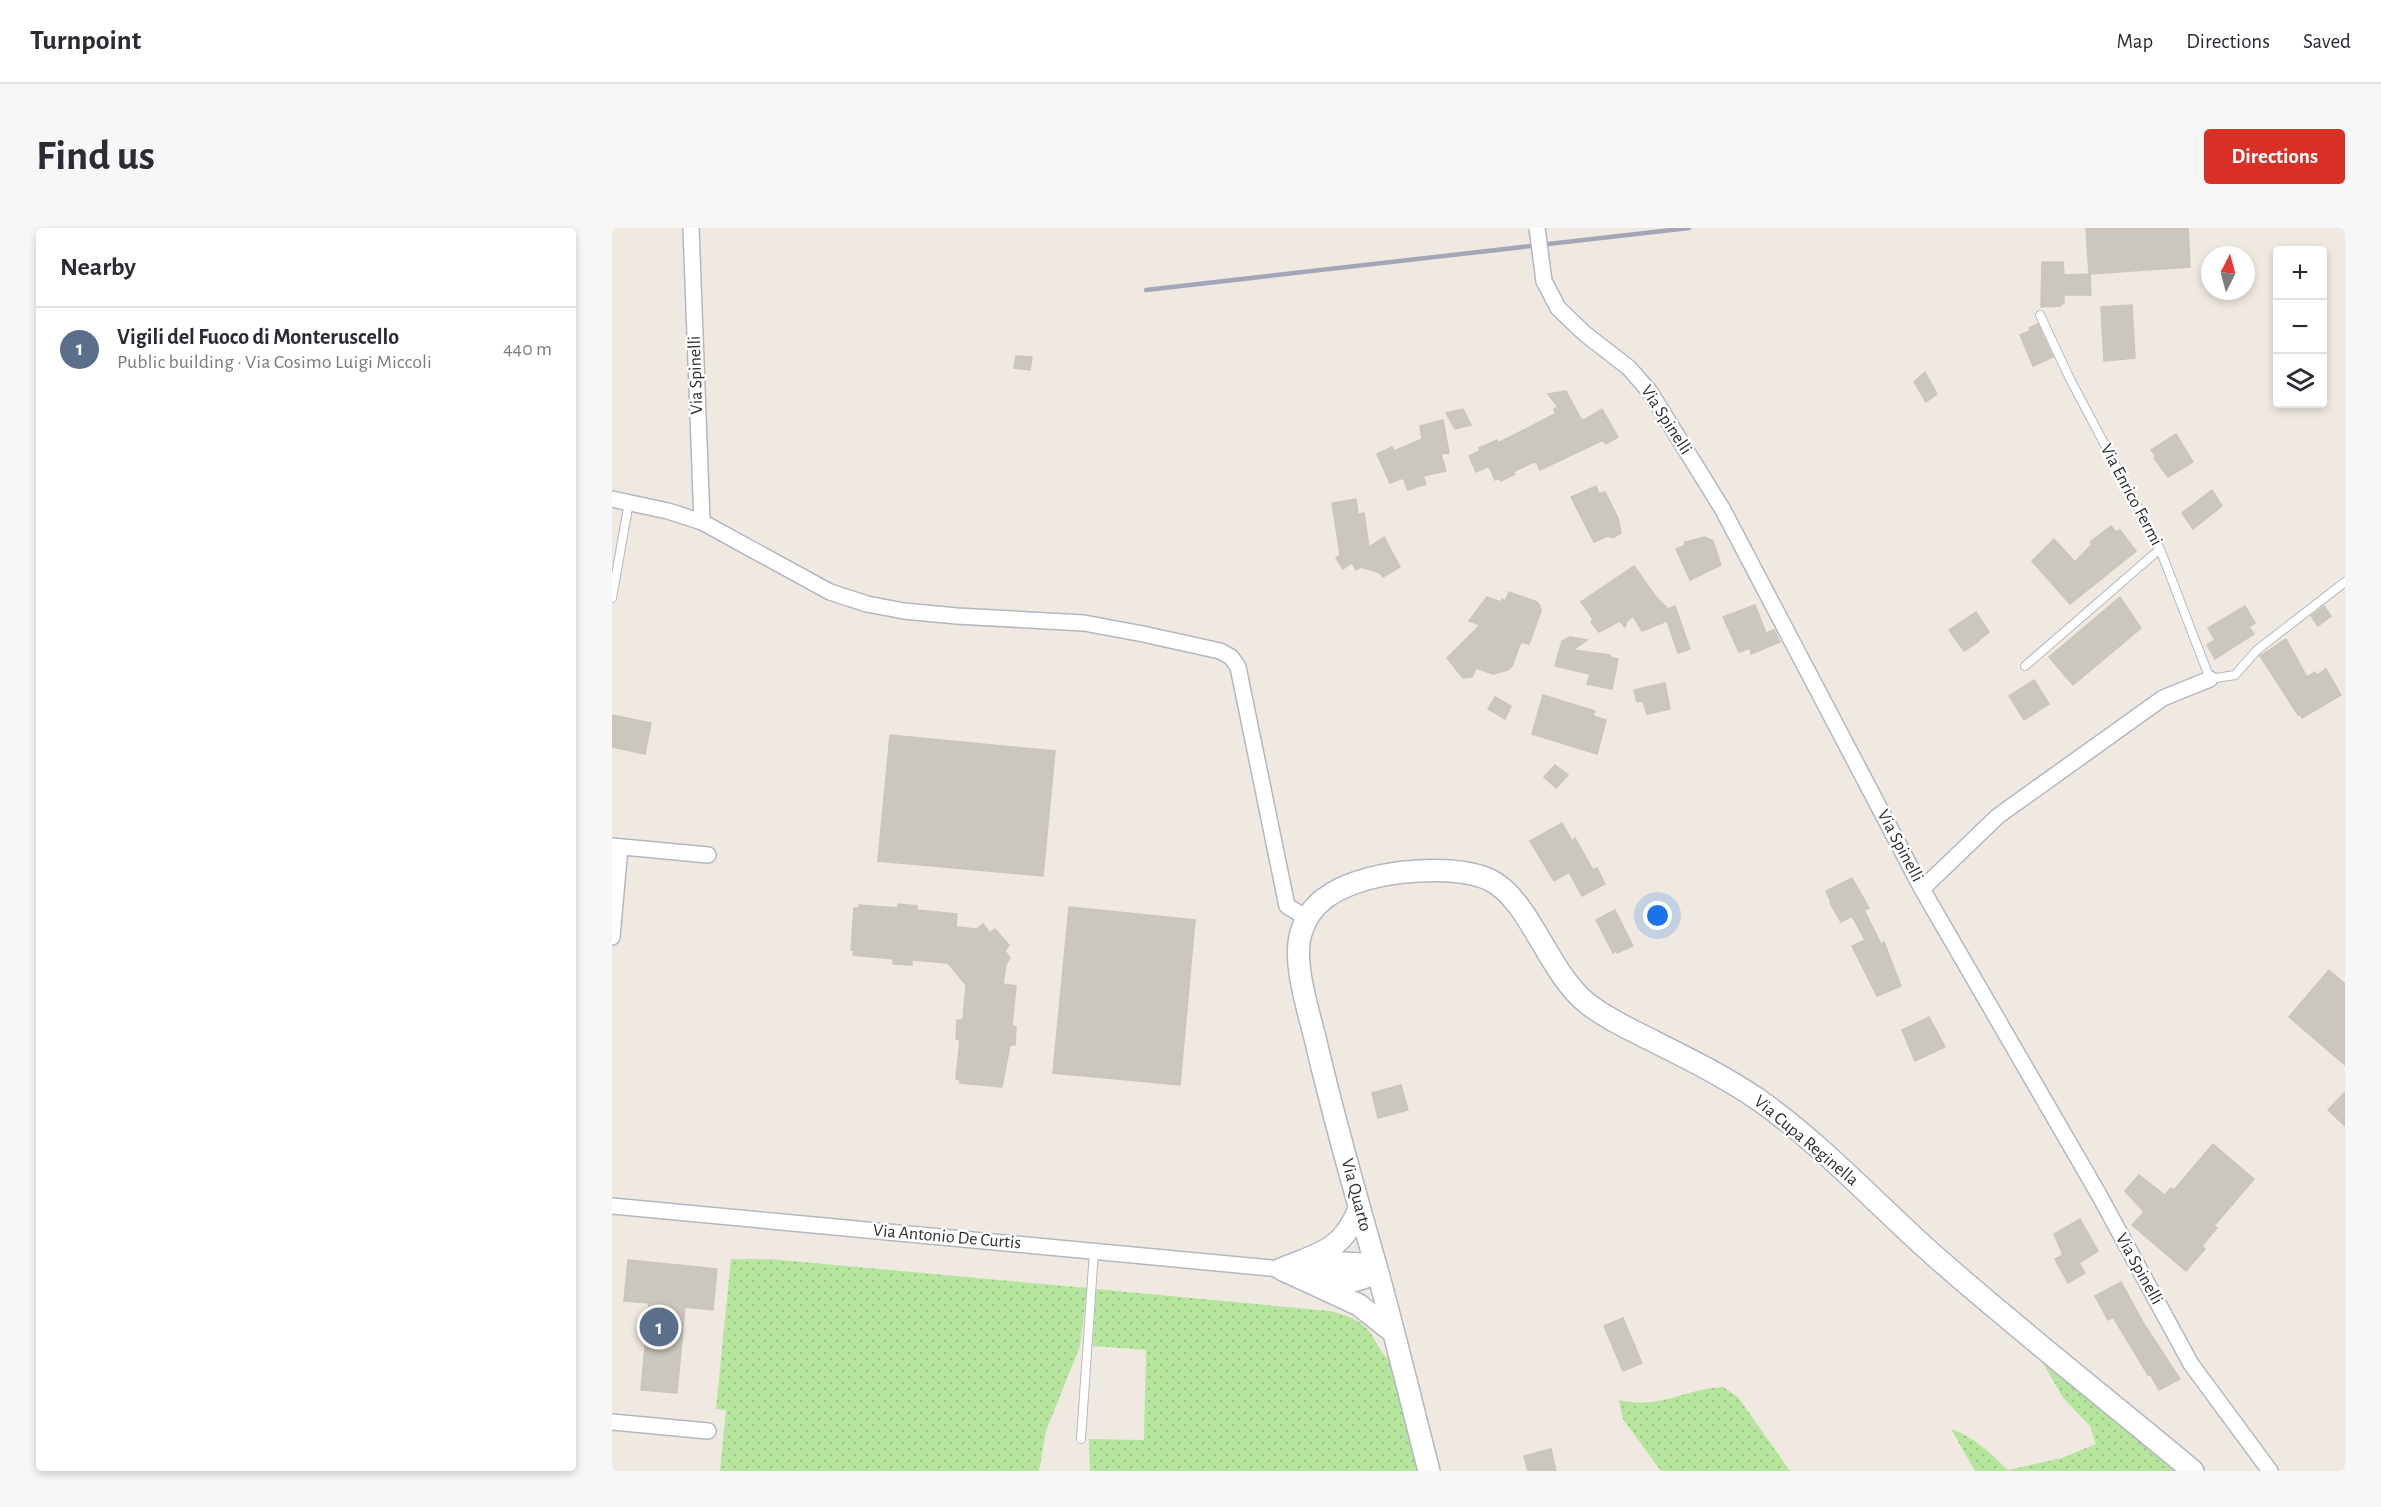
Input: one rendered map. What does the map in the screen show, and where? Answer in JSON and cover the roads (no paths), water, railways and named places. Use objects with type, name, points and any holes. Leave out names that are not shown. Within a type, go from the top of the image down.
[{"type":"street","name":"Via Spinelli","points":[[691,228],[702,522]]},
{"type":"street","name":"Via Spinelli","points":[[1537,228],[1544,281],[1558,308],[1584,333],[1629,368],[1650,392],[1723,510],[1922,889],[2098,1193],[2191,1364],[2271,1471]]},
{"type":"street","points":[[612,499],[702,522],[830,592],[867,604],[904,611],[957,616],[1084,623],[1220,651],[1231,657],[1238,667],[1287,906],[1307,918]]},
{"type":"street","points":[[1922,889],[1998,816],[2163,698],[2210,679]]},
{"type":"street","points":[[612,937],[616,847],[708,855]]},
{"type":"street","name":"Via Cupa Reginella","points":[[1307,918],[1322,900],[1332,893],[1359,881],[1377,877],[1432,870],[1471,874],[1489,879],[1510,894],[1552,962],[1583,1000],[1624,1026],[1718,1075],[1758,1099],[1795,1128],[1935,1256],[2193,1471]]},
{"type":"street","name":"Via Quarto","points":[[1307,918],[1299,942],[1301,978],[1324,1075],[1429,1471]]},
{"type":"street","name":"Via Antonio De Curtis","points":[[612,1206],[1281,1269]]},
{"type":"street","points":[[1302,1270],[1337,1244],[1351,1228],[1359,1209]]},
{"type":"street","points":[[1281,1269],[1302,1270],[1344,1284],[1362,1280],[1377,1272]]},
{"type":"street","points":[[1302,1270],[1359,1305],[1393,1332]]},
{"type":"street","points":[[612,1422],[708,1431]]},
{"type":"lane","name":"Via Enrico Fermi","points":[[2040,315],[2070,379],[2160,549],[2210,679]]},
{"type":"lane","points":[[612,598],[629,502]]},
{"type":"lane","points":[[2025,666],[2160,549]]},
{"type":"lane","points":[[2210,679],[2235,675],[2257,650],[2345,582]]},
{"type":"lane","points":[[1082,1439],[1088,1394],[1094,1251]]},
{"type":"railway","points":[[1146,290],[1689,228]]},
{"type":"place","name":"Vigili del Fuoco di Monteruscello","points":[[659,1327]]}]
